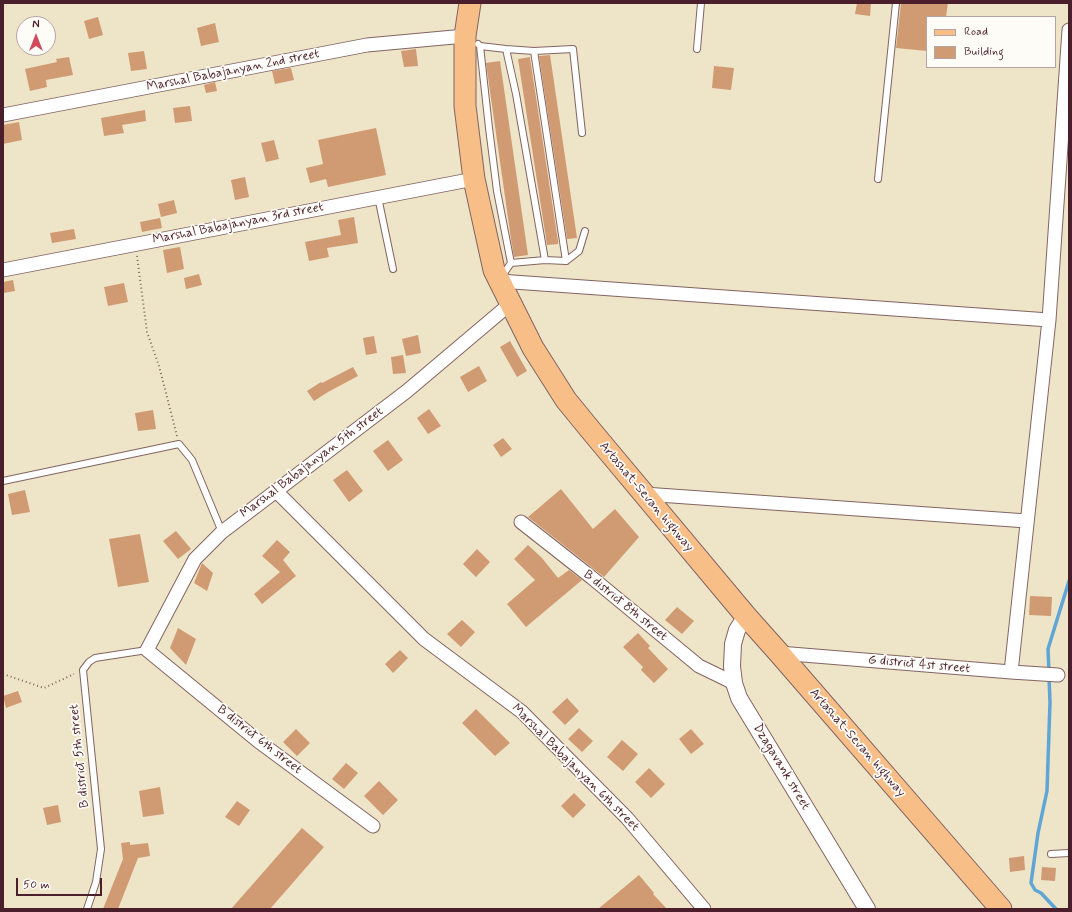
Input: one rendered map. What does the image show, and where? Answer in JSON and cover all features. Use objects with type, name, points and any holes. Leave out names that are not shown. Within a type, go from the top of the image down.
[{"type":"main road","name":"Artashat-Sevan highway","points":[[470,3],[473,41],[465,106],[474,179],[494,270],[533,348],[566,400],[644,494],[746,616],[1001,909]]},
{"type":"street","points":[[1010,672],[1049,320],[1069,30]]},
{"type":"street","name":"Marshal Babajanyan 2nd street","points":[[3,115],[367,45],[473,41]]},
{"type":"street","name":"Marshal Babajanyan 3rd street","points":[[3,270],[474,179]]},
{"type":"street","points":[[499,281],[1049,320]]},
{"type":"street","name":"Marshal Babajanyan 5th street","points":[[147,650],[196,559],[222,532],[407,391],[510,304]]},
{"type":"street","name":"Marshal Babajanyan 6th street","points":[[276,491],[424,639],[522,712],[627,818],[704,909]]},
{"type":"street","points":[[644,494],[1027,521]]},
{"type":"street","name":"B district 8th street","points":[[521,522],[591,577],[699,666],[734,683]]},
{"type":"street","name":"Dzagavank street","points":[[746,616],[737,630],[733,644],[732,666],[734,683],[739,698],[867,909]]},
{"type":"street","name":"B district 6th street","points":[[147,650],[258,741],[373,826]]},
{"type":"street","name":"G district 4st street","points":[[779,653],[1058,675]]},
{"type":"lane","points":[[697,49],[701,3]]},
{"type":"lane","points":[[878,179],[896,3]]},
{"type":"lane","points":[[499,281],[511,262],[497,191],[473,41],[506,49],[534,51],[572,48],[582,133]]},
{"type":"lane","points":[[506,49],[516,94],[545,260]]},
{"type":"lane","points":[[534,51],[566,261]]},
{"type":"lane","points":[[378,197],[393,269]]},
{"type":"lane","points":[[511,262],[545,260],[566,261],[578,251],[585,231]]},
{"type":"lane","points":[[3,481],[179,444],[192,460],[222,532]]},
{"type":"lane","points":[[83,670],[89,662],[95,658],[147,650]]},
{"type":"lane","name":"B district 5th street","points":[[83,670],[101,849],[96,882],[87,909]]},
{"type":"lane","points":[[1051,854],[1069,853]]},
{"type":"path","points":[[136,244],[147,332],[159,366],[179,444]]},
{"type":"path","points":[[3,674],[44,688],[83,670]]},
{"type":"building","points":[[857,3],[871,3],[870,16],[855,14]]},
{"type":"building","points":[[901,3],[948,3],[946,16],[926,16],[926,51],[896,48]]},
{"type":"building","points":[[98,17],[103,35],[89,39],[84,21]]},
{"type":"building","points":[[215,23],[219,42],[201,46],[197,28]]},
{"type":"building","points":[[416,49],[418,66],[404,67],[401,51]]},
{"type":"building","points":[[144,51],[147,69],[131,71],[128,53]]},
{"type":"building","points":[[550,55],[577,238],[567,239],[539,56]]},
{"type":"building","points":[[69,57],[73,75],[46,80],[47,87],[30,91],[25,69],[57,62],[56,59]]},
{"type":"building","points":[[530,57],[558,244],[547,245],[518,59]]},
{"type":"building","points":[[500,61],[528,255],[514,257],[486,63]]},
{"type":"building","points":[[714,66],[734,68],[731,90],[712,88]]},
{"type":"building","points":[[291,68],[294,80],[275,84],[272,71]]},
{"type":"building","points":[[215,82],[217,91],[206,93],[204,85]]},
{"type":"building","points":[[190,106],[192,121],[175,123],[173,108]]},
{"type":"building","points":[[145,110],[146,121],[122,125],[124,133],[104,136],[101,118]]},
{"type":"building","points":[[19,122],[22,140],[3,144],[3,125]]},
{"type":"building","points":[[376,128],[386,175],[328,187],[326,179],[310,183],[306,168],[323,164],[318,140]]},
{"type":"building","points":[[274,140],[279,159],[266,162],[261,143]]},
{"type":"building","points":[[245,177],[249,197],[235,200],[231,180]]},
{"type":"building","points":[[174,200],[177,213],[161,217],[158,204]]},
{"type":"building","points":[[354,217],[358,243],[327,248],[329,257],[309,261],[305,242],[341,235],[338,220]]},
{"type":"building","points":[[160,218],[162,228],[142,232],[140,222]]},
{"type":"building","points":[[74,229],[76,239],[52,243],[50,233]]},
{"type":"building","points":[[180,247],[184,269],[167,273],[163,250]]},
{"type":"building","points":[[199,274],[202,285],[186,289],[184,278]]},
{"type":"building","points":[[13,280],[15,291],[3,293],[3,282]]},
{"type":"building","points":[[124,283],[128,302],[108,306],[104,287]]},
{"type":"building","points":[[418,335],[421,353],[406,356],[402,339]]},
{"type":"building","points":[[374,336],[377,353],[366,355],[363,338]]},
{"type":"building","points":[[510,341],[527,371],[517,377],[500,347]]},
{"type":"building","points":[[403,355],[406,373],[393,374],[391,357]]},
{"type":"building","points":[[479,366],[487,381],[468,392],[460,377]]},
{"type":"building","points":[[353,367],[358,376],[314,401],[307,391],[321,382],[322,383]]},
{"type":"building","points":[[429,409],[441,426],[428,434],[417,418]]},
{"type":"building","points":[[153,410],[156,429],[138,431],[135,413]]},
{"type":"building","points":[[503,438],[512,449],[501,457],[493,445]]},
{"type":"building","points":[[388,440],[403,460],[388,471],[373,451]]},
{"type":"building","points":[[347,470],[363,491],[349,502],[333,480]]},
{"type":"building","points":[[561,489],[593,529],[615,509],[639,537],[604,577],[528,517]]},
{"type":"building","points":[[25,490],[30,512],[12,515],[8,494]]},
{"type":"building","points":[[176,531],[191,549],[178,559],[163,541]]},
{"type":"building","points":[[140,534],[149,582],[118,587],[109,539]]},
{"type":"building","points":[[277,540],[290,552],[283,560],[296,576],[262,604],[254,594],[280,572],[262,556]]},
{"type":"building","points":[[528,545],[542,558],[558,578],[569,570],[582,580],[526,627],[507,604],[535,580],[514,559]]},
{"type":"building","points":[[477,549],[490,562],[476,577],[463,564]]},
{"type":"building","points":[[202,563],[213,573],[207,591],[194,583]]},
{"type":"building","points":[[1030,596],[1052,597],[1051,616],[1029,615]]},
{"type":"building","points":[[677,607],[694,621],[682,634],[665,620]]},
{"type":"building","points":[[462,620],[475,632],[461,647],[447,634]]},
{"type":"building","points":[[178,628],[196,639],[186,665],[170,648]]},
{"type":"building","points":[[638,633],[650,646],[648,648],[668,669],[654,683],[641,670],[643,667],[623,647]]},
{"type":"building","points":[[400,650],[408,658],[393,673],[385,664]]},
{"type":"building","points":[[18,691],[22,702],[6,708],[3,696]]},
{"type":"building","points":[[567,698],[579,711],[565,725],[552,712]]},
{"type":"building","points":[[476,709],[510,743],[495,756],[462,723]]},
{"type":"building","points":[[579,728],[593,741],[582,752],[568,739]]},
{"type":"building","points":[[296,729],[310,743],[297,756],[283,742]]},
{"type":"building","points":[[691,729],[704,744],[691,754],[679,739]]},
{"type":"building","points":[[622,740],[638,754],[623,771],[607,757]]},
{"type":"building","points":[[346,763],[358,773],[344,789],[332,779]]},
{"type":"building","points":[[649,768],[665,784],[651,798],[635,782]]},
{"type":"building","points":[[379,781],[398,800],[383,815],[364,796]]},
{"type":"building","points":[[160,787],[164,814],[143,817],[139,791]]},
{"type":"building","points":[[574,793],[586,805],[573,818],[561,806]]},
{"type":"building","points":[[237,801],[250,810],[239,826],[225,817]]},
{"type":"building","points":[[58,805],[61,822],[47,825],[43,808]]},
{"type":"building","points":[[302,828],[324,847],[270,909],[231,909]]},
{"type":"building","points":[[130,842],[130,845],[148,843],[150,856],[138,858],[118,909],[103,909],[123,859],[121,843]]},
{"type":"building","points":[[1024,856],[1025,870],[1010,872],[1009,858]]},
{"type":"building","points":[[1042,867],[1056,868],[1055,881],[1041,880]]},
{"type":"building","points":[[639,875],[654,893],[653,894],[667,909],[598,909]]},
{"type":"waterway","points":[[1049,673],[1048,649],[1069,581]]},
{"type":"waterway","points":[[1049,677],[1050,702],[1047,791],[1038,833],[1031,883],[1035,890],[1041,893],[1056,909]]}]
